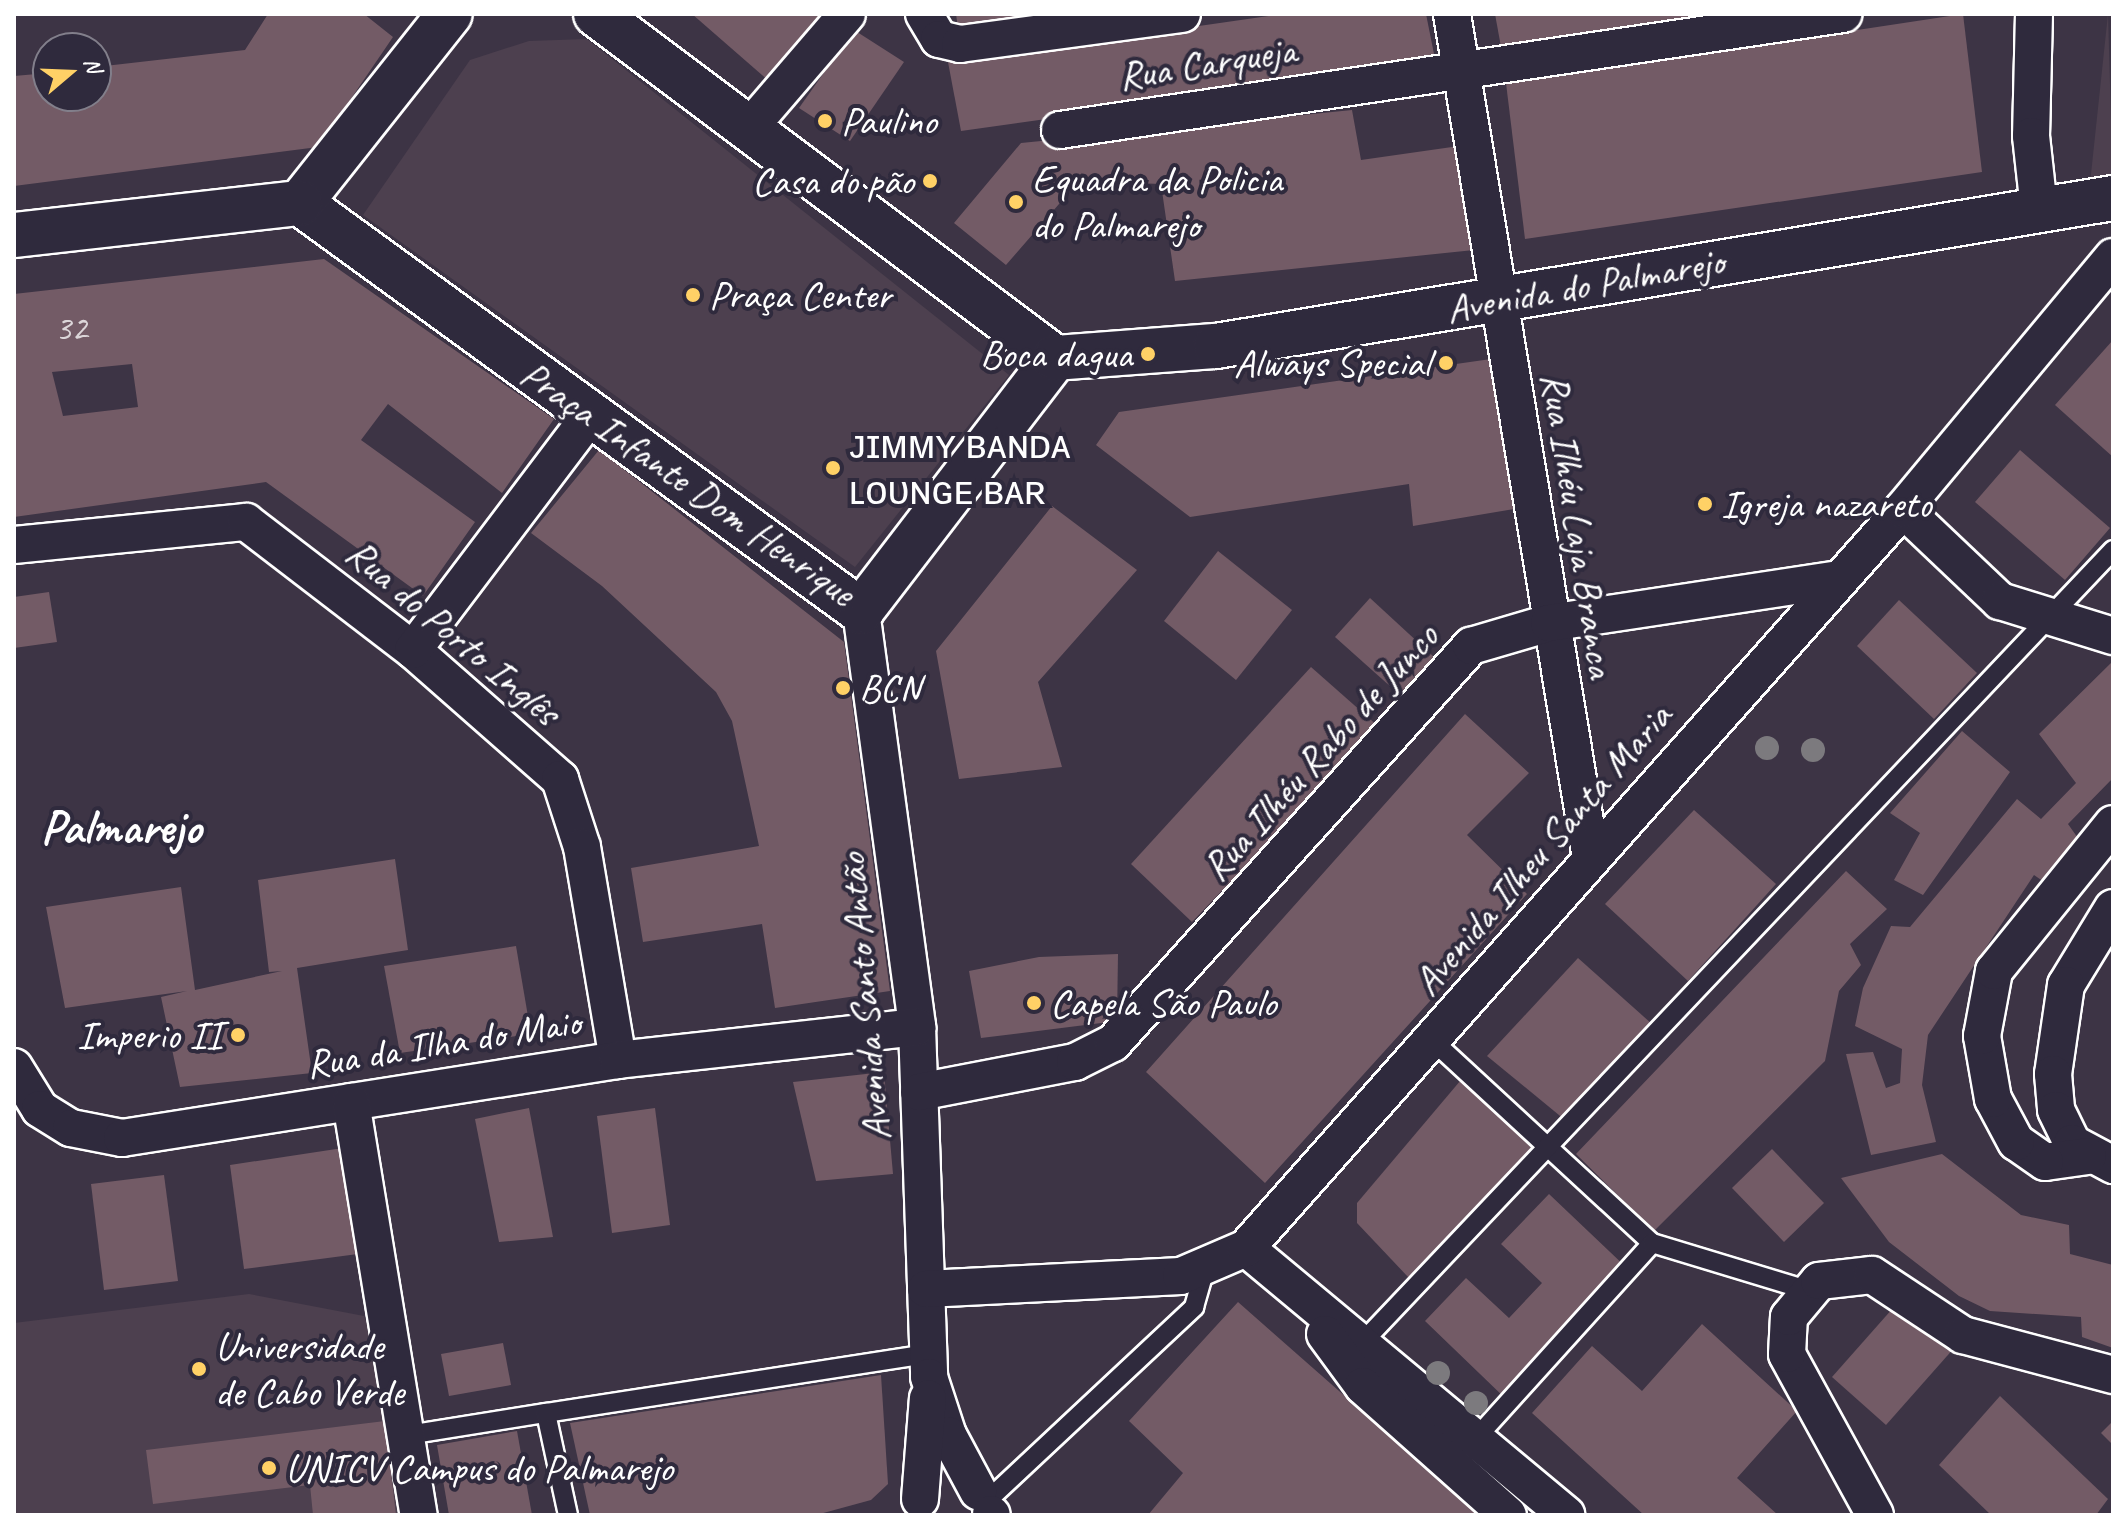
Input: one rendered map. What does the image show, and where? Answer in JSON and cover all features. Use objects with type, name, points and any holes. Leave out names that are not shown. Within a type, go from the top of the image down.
[{"type":"street","points":[[14,235],[300,203],[450,14]]},
{"type":"street","points":[[596,14],[1055,358]]},
{"type":"street","points":[[749,128],[847,14]]},
{"type":"street","points":[[924,14],[939,39],[960,44],[1182,14]]},
{"type":"street","name":"Rua Ilhéu Laja Branca","points":[[1452,14],[1549,623],[1591,858]]},
{"type":"street","name":"Rua Carqueja","points":[[1060,130],[1843,14]]},
{"type":"street","points":[[2034,14],[2031,136],[2039,209]]},
{"type":"street","name":"Avenida do Palmarejo","points":[[1055,358],[1216,346],[2113,198]]},
{"type":"street","name":"Praça Infante Dom Henrique","points":[[300,203],[861,611],[1055,358]]},
{"type":"street","name":"Avenida Ilheu Santa Maria","points":[[926,1289],[1204,1271],[1246,1248],[1903,509],[2113,257]]},
{"type":"street","points":[[413,650],[591,415]]},
{"type":"street","points":[[1903,509],[1983,589],[2049,619],[2113,636]]},
{"type":"street","name":"Rua do Porto Inglês","points":[[14,545],[246,522],[413,650],[560,779],[582,847],[618,1060]]},
{"type":"street","name":"Rua Ilhéu Rabo de Junco","points":[[919,1092],[1075,1062],[1113,1043],[1471,646],[1549,623],[1841,579]]},
{"type":"street","name":"Avenida Santo Antão","points":[[861,611],[917,1027],[929,1365],[915,1510]]},
{"type":"street","points":[[2100,1161],[2045,1162],[2016,1142],[1993,1099],[1982,1036],[1994,971],[2113,824]]},
{"type":"street","points":[[2100,1161],[2056,1110],[2055,1025],[2073,973],[2113,908]]},
{"type":"street","points":[[2073,973],[2113,960]]},
{"type":"street","name":"Rua da Ilha do Maio","points":[[14,1067],[40,1109],[71,1128],[122,1138],[618,1060],[917,1027]]},
{"type":"street","points":[[351,1102],[419,1515]]},
{"type":"street","points":[[1246,1248],[1301,1300],[1477,1437],[1566,1515]]},
{"type":"street","points":[[1875,1515],[1787,1354],[1789,1317],[1807,1290],[1834,1275],[1872,1275],[1963,1335],[2113,1375]]},
{"type":"street","points":[[1301,1300],[1363,1386],[1508,1515]]},
{"type":"street","name":"Avenida Santo Antão","points":[[929,1365],[948,1435],[988,1507]]},
{"type":"street","points":[[915,1510],[953,1482],[988,1507]]},
{"type":"lane","points":[[1359,1346],[1547,1144],[2113,550]]},
{"type":"lane","points":[[1433,1041],[1652,1243],[1807,1290]]},
{"type":"lane","points":[[1477,1437],[1652,1243]]},
{"type":"lane","points":[[988,1507],[1194,1307],[1204,1271]]},
{"type":"lane","points":[[408,1435],[546,1413],[929,1365]]},
{"type":"lane","points":[[546,1413],[568,1515]]},
{"type":"shaded area","points":[[2108,14],[2113,190],[2089,193]]},
{"type":"shaded area","name":"Praça Center","points":[[587,39],[1009,375],[855,567],[363,215],[470,60],[529,41]]},
{"type":"shaded area","name":"Universidade de Cabo Verde","points":[[249,1294],[364,1316],[400,1415],[412,1515],[14,1515],[14,1323]]},
{"type":"building","points":[[268,14],[364,14],[393,37],[318,147],[14,186],[14,76],[32,74],[32,112],[112,112],[112,65],[245,50]]},
{"type":"building","points":[[692,14],[821,14],[770,82]]},
{"type":"building","points":[[956,14],[1046,14],[1046,16],[958,28]]},
{"type":"building","points":[[1283,14],[1426,14],[1436,64],[961,131],[948,62]]},
{"type":"building","points":[[1495,14],[1741,14],[1501,47]]},
{"type":"building","points":[[1963,14],[1982,172],[1525,239],[1506,83]]},
{"type":"building","points":[[854,30],[904,62],[850,141],[799,108]]},
{"type":"building","points":[[1352,110],[1361,160],[1459,146],[1474,250],[1175,281],[1161,184],[1079,181],[1006,265],[954,223],[1021,143]]},
{"type":"building","points":[[324,259],[554,419],[502,493],[388,404],[361,440],[475,522],[423,596],[266,482],[14,517],[14,294]],"holes":[[[132,364],[138,407],[63,416],[52,372]]]},
{"type":"building","points":[[2113,340],[2113,457],[2055,405]]},
{"type":"building","points":[[1498,358],[1520,508],[1413,526],[1409,484],[1190,517],[1096,445],[1119,412]]},
{"type":"building","points":[[599,450],[844,642],[890,991],[775,1008],[762,924],[643,942],[631,868],[759,846],[732,721],[716,692],[602,586],[531,533]]},
{"type":"building","points":[[2020,450],[2110,528],[2065,580],[1975,502]]},
{"type":"building","points":[[1052,506],[1137,570],[1038,682],[1062,767],[959,779],[936,651]]},
{"type":"building","points":[[1218,551],[1292,610],[1236,680],[1164,621]]},
{"type":"building","points":[[49,592],[57,642],[14,648],[14,597]]},
{"type":"building","points":[[1370,598],[1434,657],[1401,696],[1335,637]]},
{"type":"building","points":[[1899,600],[1977,673],[1934,719],[1857,646]]},
{"type":"building","points":[[2113,661],[2113,778],[2068,824],[2080,841],[2047,884],[2034,875],[1928,1035],[1922,1085],[1936,1142],[1871,1155],[1846,1054],[1873,1052],[1886,1088],[1900,1083],[1902,1049],[1855,1026],[1863,988],[1891,926],[1910,927],[2017,799],[2041,819],[2076,783],[2039,734]]},
{"type":"building","points":[[1311,667],[1379,727],[1192,922],[1131,864]]},
{"type":"building","points":[[1465,714],[1529,773],[1467,835],[1527,894],[1265,1183],[1146,1072]]},
{"type":"building","points":[[1962,731],[2010,772],[1923,895],[1894,880],[1920,833],[1890,813]]},
{"type":"building","points":[[1694,810],[1776,884],[1688,981],[1605,904]]},
{"type":"building","points":[[395,859],[408,950],[297,968],[312,1073],[180,1087],[161,997],[187,991],[65,1008],[46,907],[181,887],[195,990],[282,971],[269,972],[258,880]]},
{"type":"building","points":[[1846,871],[1887,909],[1850,944],[1861,965],[1839,991],[1825,1061],[1654,1231],[1576,1154]]},
{"type":"building","points":[[516,946],[531,1034],[400,1053],[384,966]]},
{"type":"building","points":[[1118,954],[1117,1021],[981,1038],[969,971],[1039,957]]},
{"type":"building","points":[[1578,958],[1652,1024],[1565,1120],[1487,1056]]},
{"type":"building","points":[[884,1072],[893,1174],[816,1181],[793,1082]]},
{"type":"building","points":[[1466,1074],[1543,1141],[1428,1274],[1409,1278],[1357,1223],[1357,1203]]},
{"type":"building","points":[[529,1108],[553,1237],[499,1242],[475,1119]]},
{"type":"building","points":[[655,1108],[670,1225],[612,1233],[597,1116]]},
{"type":"building","points":[[356,1146],[373,1252],[244,1269],[230,1165]]},
{"type":"building","points":[[1772,1149],[1824,1203],[1784,1242],[1732,1188]]},
{"type":"building","points":[[1942,1154],[2021,1215],[2069,1225],[2070,1254],[2113,1265],[2113,1348],[2082,1337],[2081,1317],[1990,1311],[1959,1296],[1889,1242],[1841,1178]]},
{"type":"building","points":[[164,1175],[178,1281],[104,1290],[91,1184]]},
{"type":"building","points":[[1549,1194],[1629,1270],[1507,1400],[1425,1321],[1466,1278],[1509,1318],[1542,1283],[1501,1244]]},
{"type":"building","points":[[1901,1299],[1955,1347],[1886,1425],[1832,1377]]},
{"type":"building","points":[[1238,1302],[1480,1515],[1148,1515],[1183,1473],[1129,1421]]},
{"type":"building","points":[[1702,1324],[1797,1411],[1737,1478],[1778,1515],[1644,1515],[1532,1413],[1592,1346],[1642,1391]]},
{"type":"building","points":[[503,1343],[511,1385],[449,1396],[441,1354]]},
{"type":"building","points":[[881,1375],[888,1484],[871,1500],[816,1515],[590,1515],[570,1423]]},
{"type":"building","points":[[2000,1396],[2108,1499],[2096,1515],[1991,1515],[1939,1465]]},
{"type":"building","name":"UNICV Campus do Palmarejo","points":[[385,1421],[396,1515],[313,1515],[310,1485],[153,1504],[146,1450]]},
{"type":"building","points":[[2113,1421],[2113,1445],[2101,1433]]},
{"type":"building","points":[[517,1431],[532,1515],[449,1515],[437,1445]]},
{"type":"place","name":"Paulino","points":[[825,121]]},
{"type":"place","name":"Casa do pão","points":[[930,181]]},
{"type":"place","name":"Equadra da Policia do Palmarejo","points":[[1016,202]]},
{"type":"place","name":"Praça Center","points":[[693,295]]},
{"type":"place","name":"Boca dagua","points":[[1148,354]]},
{"type":"place","name":"Always Special","points":[[1446,363]]},
{"type":"place","name":"ᴊɪᴍᴍʏ ʙᴀɴᴅᴀ ʟᴏᴜɴɢᴇ ʙᴀʀ","points":[[833,468]]},
{"type":"place","name":"Igreja nazareto","points":[[1705,504]]},
{"type":"place","name":"BCN","points":[[843,688]]},
{"type":"place","name":"Capela São Paulo","points":[[1034,1003]]},
{"type":"place","name":"Imperio II","points":[[238,1035]]},
{"type":"place","name":"Universidade de Cabo Verde","points":[[199,1369]]},
{"type":"place","name":"UNICV Campus do Palmarejo","points":[[269,1468]]},
{"type":"district","name":"Palmarejo","points":[[121,828]]}]
